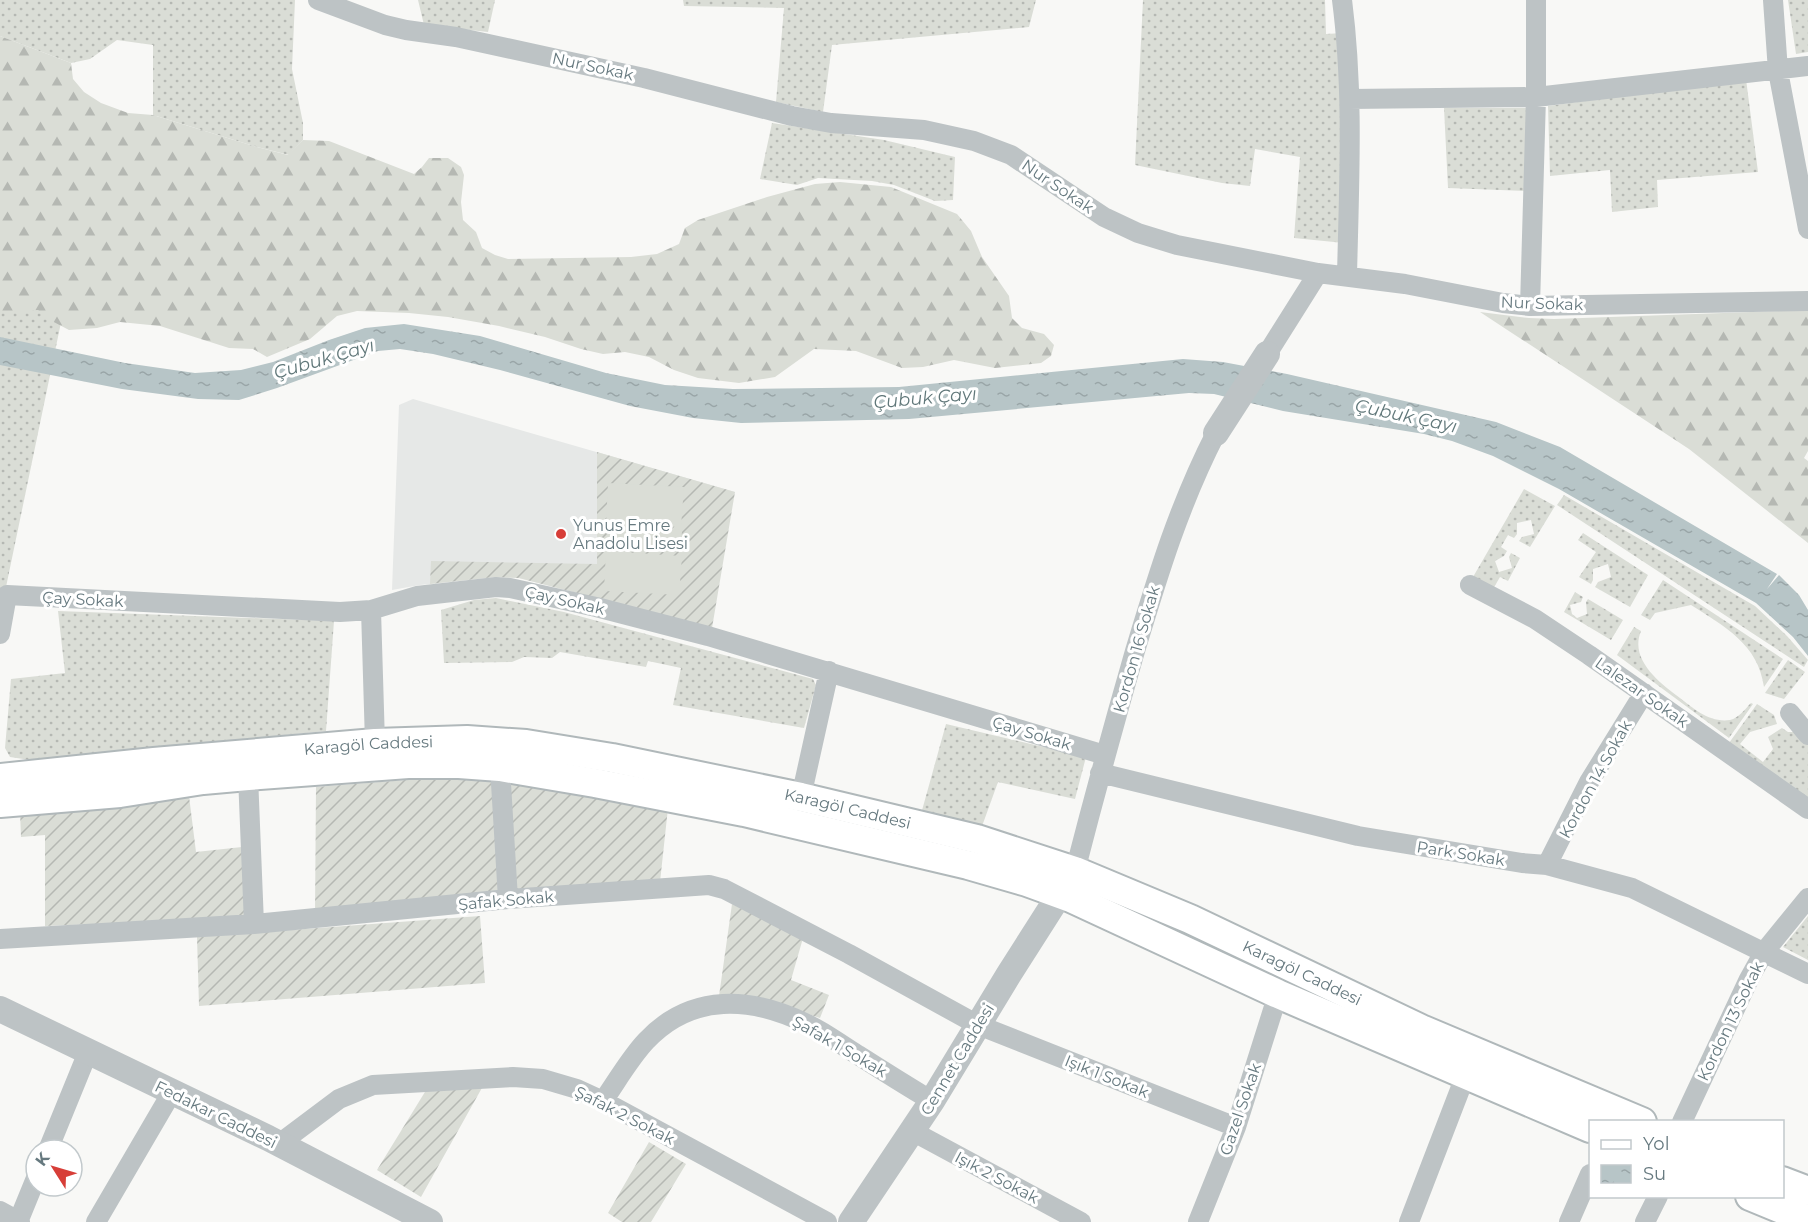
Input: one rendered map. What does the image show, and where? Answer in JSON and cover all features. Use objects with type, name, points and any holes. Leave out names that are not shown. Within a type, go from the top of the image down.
[{"type":"main road","name":"Karagöl Caddesi","points":[[0,778],[375,743],[453,740],[526,744],[612,758],[801,797],[977,839],[1068,883],[1190,919],[1421,1029],[1637,1120]]},
{"type":"main road","points":[[0,803],[120,793],[203,780],[248,776],[408,764],[459,764],[500,767],[595,783],[789,822],[976,867],[1028,882],[1068,883],[1278,993],[1589,1128]]},
{"type":"main road","points":[[1784,1184],[1800,1212]]},
{"type":"main road","points":[[1753,1198],[1800,1212]]},
{"type":"street","name":"Nur Sokak","points":[[318,0],[385,25],[456,36],[645,78],[792,116],[831,123],[924,130],[974,141],[1011,155],[1104,217],[1138,233],[1215,254],[1318,273],[1530,306],[1808,301]]},
{"type":"street","points":[[1342,0],[1348,46],[1350,99],[1347,276]]},
{"type":"street","points":[[1530,306],[1536,97],[1536,0]]},
{"type":"street","points":[[1773,0],[1778,71],[1808,229]]},
{"type":"street","points":[[1350,99],[1536,97],[1808,66]]},
{"type":"street","points":[[1216,433],[1318,273]]},
{"type":"street","name":"Kordon 16 Sokak","points":[[1068,883],[1164,553],[1195,473],[1216,433]]},
{"type":"street","name":"Lalezar Sokak","points":[[1470,585],[1535,619],[1808,809]]},
{"type":"street","name":"Çay Sokak","points":[[0,634],[7,595],[340,612],[371,610],[417,596],[496,587],[510,588],[607,610],[829,671],[1102,764]]},
{"type":"street","points":[[371,610],[375,743]]},
{"type":"street","points":[[801,797],[829,671]]},
{"type":"street","name":"Kordon 14 Sokak","points":[[1547,865],[1589,782],[1644,693]]},
{"type":"street","points":[[1790,713],[1808,735]]},
{"type":"street","name":"Park Sokak","points":[[1102,764],[1358,836],[1522,863],[1547,865],[1632,888],[1808,974]]},
{"type":"street","points":[[500,767],[508,899]]},
{"type":"street","points":[[248,776],[254,924]]},
{"type":"street","name":"Cennet Caddesi","points":[[851,1222],[932,1101],[1068,883]]},
{"type":"street","name":"Şafak Sokak","points":[[0,939],[254,924],[508,899],[710,885],[724,889],[849,954],[978,1025]]},
{"type":"street","name":"Kordon 13 Sokak","points":[[1683,1120],[1737,1002],[1764,952],[1808,897]]},
{"type":"street","name":"Gazel Sokak","points":[[1198,1222],[1236,1127],[1278,993]]},
{"type":"street","name":"Şafak 1 Sokak","points":[[603,1101],[646,1041],[663,1027],[686,1013],[706,1006],[734,1002],[786,1015],[809,1025],[932,1101]]},
{"type":"street","name":"Fedakar Caddesi","points":[[0,1009],[279,1144],[425,1221]]},
{"type":"street","name":"Işık 1 Sokak","points":[[978,1025],[1236,1127]]},
{"type":"street","points":[[53,1138],[88,1052]]},
{"type":"street","points":[[1409,1222],[1466,1074]]},
{"type":"street","name":"Şafak 2 Sokak","points":[[279,1144],[339,1099],[372,1085],[513,1077],[543,1079],[570,1086],[603,1101],[827,1222]]},
{"type":"street","points":[[96,1222],[172,1092]]},
{"type":"street","name":"Işık 2 Sokak","points":[[912,1131],[1081,1222]]},
{"type":"street","points":[[1569,1222],[1589,1175]]},
{"type":"street","points":[[0,1212],[19,1222],[28,1198]]},
{"type":"street","points":[[1645,1222],[1657,1198]]},
{"type":"shaded area","name":"Yunus Emre Anadolu Lisesi","points":[[413,399],[735,492],[663,615],[519,578],[495,577],[392,590],[399,405]]},
{"type":"green space","points":[[0,0],[295,0],[292,69],[303,123],[303,140],[289,155],[153,115],[153,45],[117,40],[90,59],[71,63],[0,36]]},
{"type":"green space","points":[[418,0],[495,0],[488,32],[424,25]]},
{"type":"green space","points":[[683,0],[1036,0],[1029,27],[832,45],[823,112],[776,102],[784,8],[684,6]]},
{"type":"green space","points":[[1143,0],[1325,0],[1326,34],[1343,33],[1344,243],[1294,238],[1300,157],[1255,149],[1250,186],[1222,183],[1135,165]]},
{"type":"green space","points":[[1788,0],[1808,0],[1808,52],[1796,54]]},
{"type":"green space","points":[[0,36],[71,63],[73,79],[84,92],[101,103],[128,113],[153,115],[288,155],[303,140],[329,141],[414,174],[429,158],[448,158],[461,167],[464,175],[461,202],[463,220],[476,232],[482,248],[508,259],[631,257],[657,254],[679,244],[685,228],[698,220],[767,197],[815,184],[840,182],[891,187],[957,214],[971,231],[982,257],[1009,296],[1012,318],[1022,328],[1044,334],[1054,345],[1051,356],[1041,363],[995,368],[954,360],[923,367],[902,368],[856,351],[814,349],[775,377],[739,383],[698,378],[674,370],[649,357],[625,352],[603,354],[499,326],[409,313],[357,311],[337,316],[310,339],[267,357],[253,349],[229,348],[160,326],[120,322],[97,328],[69,330],[50,320],[38,310],[0,313]]},
{"type":"green space","points":[[1746,79],[1758,172],[1657,180],[1658,207],[1612,212],[1610,170],[1550,176],[1548,106]]},
{"type":"green space","points":[[1444,108],[1528,108],[1529,191],[1448,188]]},
{"type":"green space","points":[[772,123],[884,140],[955,157],[953,200],[935,201],[894,185],[872,181],[818,178],[797,185],[760,179]]},
{"type":"green space","points":[[0,286],[64,308],[6,587],[0,596]]},
{"type":"green space","points":[[1808,310],[1808,451],[1804,458],[1808,461],[1808,543],[1689,449],[1480,312],[1554,319]]},
{"type":"green space","points":[[597,452],[735,492],[712,628],[519,578],[495,577],[430,584],[431,561],[597,564]]},
{"type":"green space","points":[[608,483],[684,487],[681,527],[606,524]]},
{"type":"green space","points":[[1524,489],[1555,506],[1530,547],[1519,541],[1522,537],[1534,534],[1531,520],[1517,523],[1517,534],[1514,538],[1508,535],[1501,547],[1507,551],[1504,556],[1495,561],[1499,572],[1512,568],[1509,557],[1511,553],[1520,558],[1508,581],[1500,577],[1493,589],[1473,577]]},
{"type":"green space","points":[[1564,495],[1755,606],[1787,636],[1808,660],[1804,667],[1557,505]]},
{"type":"green space","points":[[608,527],[682,530],[681,551],[607,547]]},
{"type":"green space","points":[[1583,533],[1648,575],[1630,607],[1595,587],[1598,582],[1611,577],[1608,564],[1593,569],[1591,584],[1579,577],[1596,552],[1578,540]]},
{"type":"green space","points":[[606,551],[682,556],[679,595],[604,591]]},
{"type":"green space","points":[[1663,580],[1783,659],[1764,687],[1761,672],[1747,648],[1727,629],[1691,605],[1655,613],[1650,620],[1641,615]]},
{"type":"green space","points":[[1575,592],[1583,597],[1581,602],[1570,605],[1572,614],[1577,618],[1587,614],[1588,599],[1623,620],[1611,640],[1564,612]]},
{"type":"green space","points":[[496,598],[564,612],[813,679],[816,685],[804,728],[673,705],[681,668],[648,661],[646,667],[560,652],[552,658],[524,657],[512,662],[444,663],[441,610],[474,600]]},
{"type":"green space","points":[[58,611],[334,621],[326,731],[30,760],[10,757],[5,748],[11,679],[65,673]]},
{"type":"green space","points":[[1634,627],[1641,631],[1638,642],[1639,652],[1648,670],[1697,711],[1716,719],[1730,720],[1751,703],[1753,704],[1729,738],[1617,655]]},
{"type":"green space","points":[[1788,660],[1805,672],[1784,699],[1765,693]]},
{"type":"green space","points":[[1757,704],[1774,715],[1777,724],[1750,732],[1740,744],[1763,762],[1773,749],[1768,737],[1782,728],[1788,732],[1799,732],[1808,744],[1808,801],[1729,743]]},
{"type":"green space","points":[[946,724],[1086,757],[1075,799],[998,782],[981,829],[921,814]]},
{"type":"green space","points":[[444,777],[493,781],[502,895],[315,913],[316,787]]},
{"type":"green space","points":[[507,777],[668,808],[660,882],[516,891]]},
{"type":"green space","points":[[189,796],[196,852],[242,847],[246,918],[45,926],[45,835],[21,837],[20,812]]},
{"type":"green space","points":[[732,904],[803,938],[791,980],[829,995],[820,1018],[755,997],[719,996]]},
{"type":"green space","points":[[480,916],[485,983],[199,1006],[197,937]]},
{"type":"green space","points":[[1808,916],[1808,960],[1783,947]]},
{"type":"green space","points":[[483,1086],[421,1197],[377,1170],[428,1087]]},
{"type":"green space","points":[[649,1142],[686,1164],[651,1222],[622,1222],[608,1213]]},
{"type":"water","name":"Çubuk Çayı","points":[[404,324],[480,336],[606,373],[665,385],[733,389],[899,387],[1183,359],[1223,362],[1287,374],[1496,422],[1560,447],[1777,574],[1767,589],[1779,575],[1799,595],[1808,610],[1808,656],[1793,637],[1756,603],[1559,489],[1493,456],[1452,441],[1424,434],[1283,411],[1214,394],[1189,393],[909,419],[741,423],[693,418],[630,406],[500,370],[433,354],[400,349],[378,351],[239,400],[198,399],[122,389],[0,365],[0,337],[125,363],[195,373],[241,370],[273,362],[365,328]]},
{"type":"place","name":"Yunus Emre Anadolu Lisesi","points":[[561,534]]}]
